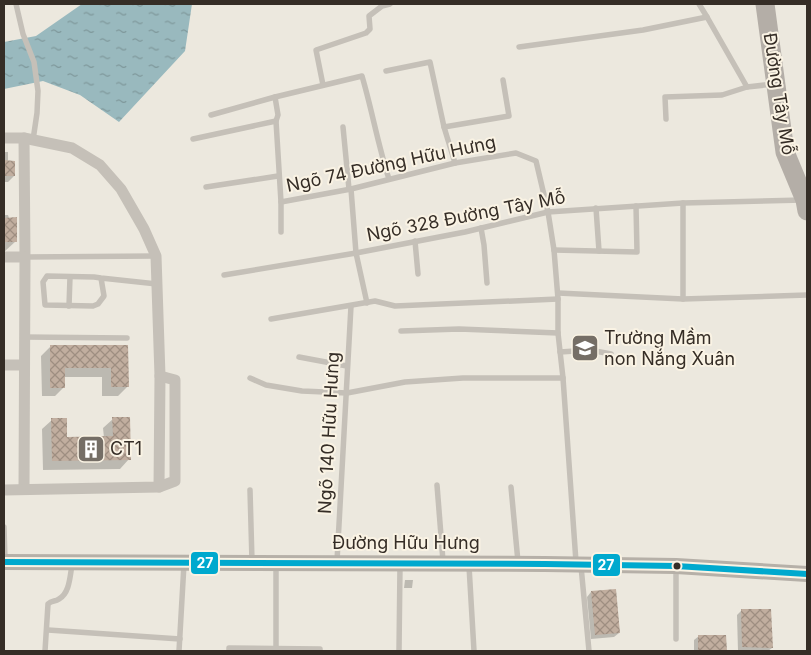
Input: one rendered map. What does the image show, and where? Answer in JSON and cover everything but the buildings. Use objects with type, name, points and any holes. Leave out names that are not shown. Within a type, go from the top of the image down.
[{"type":"main road","name":"Đường Tây Mỗ","points":[[765,4],[786,152],[806,204]]},
{"type":"main road","name":"Đường Hữu Hưng","points":[[4,562],[676,566],[807,574]]},
{"type":"street","points":[[4,138],[29,139],[72,148],[100,165],[121,189],[144,229],[156,256],[160,376],[159,487]]},
{"type":"street","points":[[24,489],[24,257],[29,139]]},
{"type":"street","points":[[4,257],[24,257]]},
{"type":"street","points":[[4,365],[23,365]]},
{"type":"street","points":[[4,490],[159,487],[175,480],[175,380],[160,376]]},
{"type":"lane","points":[[16,4],[34,62],[38,91],[37,113],[29,139]]},
{"type":"lane","points":[[324,85],[316,50],[366,33],[370,29],[369,16],[382,6],[390,4]]},
{"type":"lane","points":[[699,4],[748,87]]},
{"type":"lane","points":[[519,47],[643,30],[707,17]]},
{"type":"lane","points":[[386,70],[430,62],[444,127],[455,163]]},
{"type":"lane","points":[[211,115],[362,76],[373,113],[380,152],[389,179]]},
{"type":"lane","points":[[444,127],[509,116],[503,80]]},
{"type":"lane","points":[[666,119],[665,97],[722,95],[748,87],[776,84]]},
{"type":"lane","name":"Ngõ 74 Đường Hữu Hưng","points":[[275,97],[278,115],[276,121],[280,202],[350,189],[455,163],[516,153],[536,161],[548,212],[554,250],[558,296],[558,333],[588,651]]},
{"type":"lane","points":[[193,139],[276,121]]},
{"type":"lane","points":[[343,127],[356,253],[366,303]]},
{"type":"lane","points":[[206,187],[278,176]]},
{"type":"lane","points":[[280,202],[282,232]]},
{"type":"lane","points":[[683,203],[683,299]]},
{"type":"lane","name":"Ngõ 328 Đường Tây Mỗ","points":[[224,275],[356,253],[481,228],[548,212],[683,203],[806,204]]},
{"type":"lane","points":[[554,250],[638,252],[636,206]]},
{"type":"lane","points":[[596,208],[599,251]]},
{"type":"lane","points":[[481,228],[487,283]]},
{"type":"lane","points":[[415,241],[418,274]]},
{"type":"lane","points":[[24,257],[156,256]]},
{"type":"lane","points":[[101,278],[104,296],[98,304],[45,305],[43,282],[47,276],[101,278],[157,284]]},
{"type":"lane","points":[[69,306],[70,277]]},
{"type":"lane","points":[[271,319],[375,301],[395,306],[558,296],[683,299],[807,295]]},
{"type":"lane","name":"Ngõ 140 Hữu Hưng","points":[[337,563],[351,306]]},
{"type":"lane","points":[[401,332],[459,330],[558,333]]},
{"type":"lane","points":[[24,337],[127,338]]},
{"type":"lane","points":[[560,352],[590,350],[611,354]]},
{"type":"lane","points":[[299,357],[348,366]]},
{"type":"lane","points":[[250,378],[266,385],[302,391],[347,393],[406,382],[463,378],[563,378]]},
{"type":"lane","points":[[160,419],[176,419]]},
{"type":"lane","points":[[437,485],[444,564]]},
{"type":"lane","points":[[511,487],[518,564]]},
{"type":"lane","points":[[250,490],[252,563]]},
{"type":"lane","points":[[4,527],[4,562]]},
{"type":"lane","points":[[45,651],[48,630],[48,604],[51,601],[60,599],[68,590],[72,562]]},
{"type":"lane","points":[[179,651],[184,563]]},
{"type":"lane","points":[[276,563],[276,648]]},
{"type":"lane","points":[[399,651],[400,564]]},
{"type":"lane","points":[[469,564],[474,651]]},
{"type":"lane","points":[[676,566],[676,639]]},
{"type":"lane","points":[[48,630],[180,639]]},
{"type":"lane","points":[[229,651],[229,648],[320,649],[320,651]]},
{"type":"water","points":[[82,4],[192,4],[185,51],[119,122],[80,95],[43,81],[4,89],[4,42],[36,36]]},
{"type":"transit line","name":"27","points":[[4,562],[545,564],[676,566],[807,574]]},
{"type":"place","name":"Trường Mầm non Nắng Xuân","points":[[585,348]]},
{"type":"place","name":"CT1","points":[[91,449]]}]
